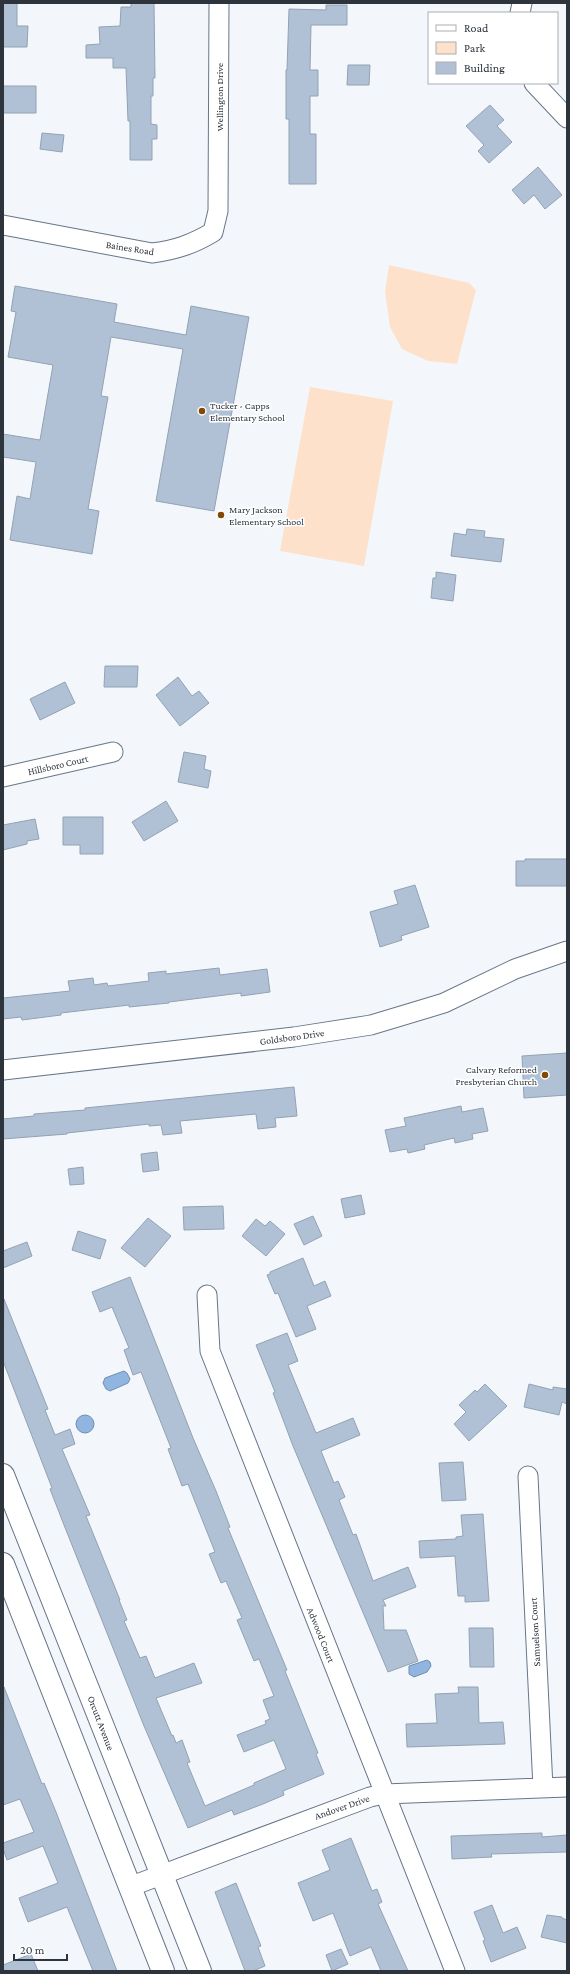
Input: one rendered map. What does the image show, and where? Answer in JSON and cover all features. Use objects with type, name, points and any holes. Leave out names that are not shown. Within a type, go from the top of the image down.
[{"type":"main road","name":"Orcutt Avenue","points":[[3,1475],[160,1874],[200,1971]]},
{"type":"main road","points":[[3,1564],[163,1971]]},
{"type":"street","name":"Wellington Drive","points":[[218,190],[219,3]]},
{"type":"street","points":[[535,84],[567,118]]},
{"type":"street","name":"Baines Road","points":[[3,224],[152,253],[173,251],[193,244],[213,232],[218,211],[218,190]]},
{"type":"street","name":"Hillsboro Court","points":[[3,777],[113,752]]},
{"type":"street","name":"Goldsboro Drive","points":[[3,1070],[294,1038],[371,1025],[444,1003],[515,969],[567,951]]},
{"type":"street","name":"Adwood Court","points":[[207,1295],[210,1351],[455,1971]]},
{"type":"street","name":"Samuelson Court","points":[[528,1476],[543,1788]]},
{"type":"street","name":"Andover Drive","points":[[129,1887],[359,1800],[384,1794],[567,1787]]},
{"type":"green space","points":[[389,265],[469,283],[476,290],[457,364],[428,361],[402,349],[390,327],[385,292]]},
{"type":"green space","points":[[310,387],[393,401],[364,566],[280,551]]},
{"type":"water","points":[[124,1371],[130,1379],[128,1383],[110,1391],[106,1389],[103,1383],[105,1378]]},
{"type":"water","points":[[81,1415],[89,1415],[94,1420],[92,1431],[89,1433],[81,1433],[76,1428],[76,1420]]},
{"type":"water","points":[[427,1660],[430,1662],[431,1666],[427,1672],[414,1677],[409,1674],[409,1666]]},
{"type":"building","points":[[3,3],[17,3],[17,26],[28,26],[27,47],[3,47]]},
{"type":"building","points":[[131,3],[154,3],[155,78],[153,78],[153,96],[151,96],[151,124],[157,125],[157,139],[152,139],[152,160],[130,160],[130,121],[128,121],[126,68],[113,68],[113,58],[86,58],[86,45],[100,44],[99,27],[120,26],[121,7],[131,7]]},
{"type":"building","points":[[326,5],[347,5],[347,25],[311,25],[310,70],[318,70],[318,96],[310,96],[310,134],[316,134],[316,184],[289,184],[289,119],[286,119],[286,70],[289,9],[326,10]]},
{"type":"building","points":[[348,65],[370,65],[369,85],[347,85]]},
{"type":"building","points":[[3,86],[36,86],[36,113],[3,113]]},
{"type":"building","points":[[490,105],[504,120],[497,126],[512,142],[489,163],[478,151],[484,145],[466,126]]},
{"type":"building","points":[[42,133],[64,135],[62,152],[40,149]]},
{"type":"building","points":[[538,167],[562,195],[545,209],[534,195],[524,204],[512,190]]},
{"type":"building","name":"Tucker - Capps Elementary School","points":[[15,286],[117,304],[114,322],[186,335],[191,306],[249,317],[214,511],[156,501],[183,349],[111,337],[101,396],[108,397],[88,509],[99,511],[92,554],[10,540],[17,496],[30,499],[36,462],[3,457],[3,434],[40,440],[53,365],[8,357],[16,312],[11,311]]},
{"type":"building","points":[[467,529],[485,531],[484,537],[504,539],[501,562],[451,556],[454,533],[466,535]]},
{"type":"building","points":[[436,572],[456,575],[453,601],[431,598],[433,578],[436,578]]},
{"type":"building","points":[[105,666],[138,666],[137,687],[104,687]]},
{"type":"building","points":[[178,677],[192,696],[199,691],[209,703],[180,726],[156,695]]},
{"type":"building","points":[[65,682],[75,703],[40,720],[30,699]]},
{"type":"building","points":[[184,752],[206,756],[204,769],[211,771],[208,788],[178,782]]},
{"type":"building","points":[[166,801],[178,821],[144,841],[132,822]]},
{"type":"building","points":[[63,817],[103,817],[103,854],[80,854],[80,845],[63,845]]},
{"type":"building","points":[[35,819],[39,839],[27,841],[27,844],[3,850],[3,825]]},
{"type":"building","points":[[525,859],[567,859],[567,886],[516,886],[516,861],[525,861]]},
{"type":"building","points":[[415,885],[429,927],[401,936],[402,940],[380,947],[370,912],[398,904],[394,891]]},
{"type":"building","points":[[219,968],[220,975],[267,969],[270,992],[241,996],[241,993],[129,1007],[129,1005],[61,1013],[61,1015],[22,1020],[21,1017],[3,1019],[3,998],[70,991],[68,981],[93,978],[94,985],[107,983],[108,986],[149,981],[148,973],[166,971],[166,974]]},
{"type":"building","name":"Calvary Reformed Presbyterian Church","points":[[567,1053],[567,1095],[524,1098],[522,1056]]},
{"type":"building","points":[[294,1087],[297,1116],[275,1118],[276,1127],[258,1129],[256,1114],[180,1121],[182,1133],[163,1135],[161,1125],[149,1126],[149,1124],[67,1134],[3,1139],[3,1119],[34,1116],[34,1114],[85,1110],[85,1108]]},
{"type":"building","points":[[461,1106],[462,1112],[483,1108],[488,1131],[472,1134],[473,1139],[455,1143],[454,1138],[424,1145],[425,1149],[408,1153],[407,1149],[390,1152],[385,1130],[406,1126],[404,1118]]},
{"type":"building","points":[[157,1152],[159,1170],[143,1172],[141,1154]]},
{"type":"building","points":[[83,1167],[84,1184],[70,1185],[68,1169]]},
{"type":"building","points":[[361,1195],[365,1214],[345,1218],[341,1199]]},
{"type":"building","points":[[223,1206],[224,1229],[184,1230],[183,1207]]},
{"type":"building","points":[[313,1216],[322,1236],[304,1245],[294,1224]]},
{"type":"building","points":[[148,1218],[171,1236],[145,1267],[121,1248]]},
{"type":"building","points":[[256,1219],[265,1226],[270,1221],[285,1234],[266,1256],[242,1236]]},
{"type":"building","points":[[78,1231],[106,1240],[100,1259],[72,1250]]},
{"type":"building","points":[[27,1242],[32,1256],[3,1268],[3,1251]]},
{"type":"building","points":[[303,1258],[314,1286],[325,1281],[331,1296],[307,1306],[316,1329],[296,1337],[278,1293],[275,1294],[267,1275],[270,1274],[270,1272]]},
{"type":"building","points":[[130,1277],[193,1438],[216,1491],[230,1527],[228,1528],[287,1670],[285,1671],[318,1753],[316,1754],[324,1774],[283,1791],[284,1795],[263,1804],[234,1815],[232,1810],[188,1828],[144,1726],[64,1525],[50,1489],[52,1488],[3,1361],[4,1299],[48,1409],[45,1410],[55,1435],[70,1429],[75,1444],[62,1449],[90,1515],[86,1516],[120,1600],[127,1620],[124,1621],[140,1658],[146,1656],[155,1678],[194,1663],[202,1683],[156,1698],[176,1743],[182,1740],[190,1762],[187,1763],[205,1806],[254,1785],[254,1783],[286,1769],[274,1740],[244,1752],[237,1735],[266,1724],[265,1721],[270,1719],[263,1700],[274,1696],[259,1659],[254,1661],[237,1620],[242,1618],[226,1581],[221,1583],[209,1554],[215,1552],[188,1484],[182,1486],[168,1449],[171,1448],[141,1372],[133,1375],[124,1350],[129,1348],[112,1307],[100,1312],[92,1292]]},
{"type":"building","points":[[287,1333],[298,1361],[288,1365],[316,1433],[353,1418],[360,1435],[321,1451],[334,1483],[338,1481],[345,1497],[339,1500],[353,1535],[356,1534],[373,1581],[408,1567],[416,1587],[383,1600],[386,1606],[383,1606],[384,1630],[406,1630],[418,1661],[388,1672],[293,1446],[273,1393],[275,1392],[256,1345]]},
{"type":"building","points":[[485,1384],[507,1406],[469,1441],[454,1424],[466,1412],[459,1405],[475,1390],[477,1392]]},
{"type":"building","points":[[529,1384],[553,1390],[553,1387],[567,1389],[567,1404],[562,1402],[559,1415],[524,1407]]},
{"type":"building","points":[[463,1462],[466,1500],[442,1501],[439,1463]]},
{"type":"building","points":[[483,1514],[489,1601],[465,1602],[465,1596],[458,1596],[455,1556],[420,1558],[419,1541],[456,1539],[456,1537],[463,1536],[461,1515]]},
{"type":"building","points":[[469,1628],[493,1628],[494,1667],[470,1667]]},
{"type":"building","points":[[4,1687],[42,1784],[44,1783],[56,1812],[117,1971],[93,1971],[67,1907],[28,1922],[19,1898],[58,1883],[43,1846],[7,1860],[3,1849],[3,1843],[34,1832],[20,1799],[3,1805]]},
{"type":"building","points":[[458,1687],[478,1687],[479,1723],[503,1722],[505,1744],[407,1747],[406,1724],[437,1723],[435,1694],[459,1693]]},
{"type":"building","points":[[542,1833],[542,1837],[567,1835],[567,1852],[491,1854],[492,1857],[452,1859],[451,1836]]},
{"type":"building","points":[[351,1838],[372,1891],[377,1889],[382,1902],[378,1904],[408,1971],[381,1971],[371,1947],[350,1956],[333,1913],[313,1921],[298,1883],[330,1870],[322,1850]]},
{"type":"building","points":[[236,1883],[261,1946],[258,1947],[265,1966],[253,1971],[245,1971],[215,1892]]},
{"type":"building","points":[[492,1905],[503,1933],[517,1927],[526,1948],[491,1962],[483,1941],[485,1940],[474,1912]]},
{"type":"building","points":[[547,1915],[562,1917],[567,1920],[567,1943],[541,1937]]},
{"type":"building","points":[[341,1949],[348,1964],[332,1971],[326,1955]]},
{"type":"building","points":[[31,1954],[38,1971],[3,1971],[3,1965]]},
{"type":"place","name":"Tucker - Capps Elementary School","points":[[202,411]]},
{"type":"place","name":"Mary Jackson Elementary School","points":[[221,515]]},
{"type":"place","name":"Calvary Reformed Presbyterian Church","points":[[545,1075]]}]
